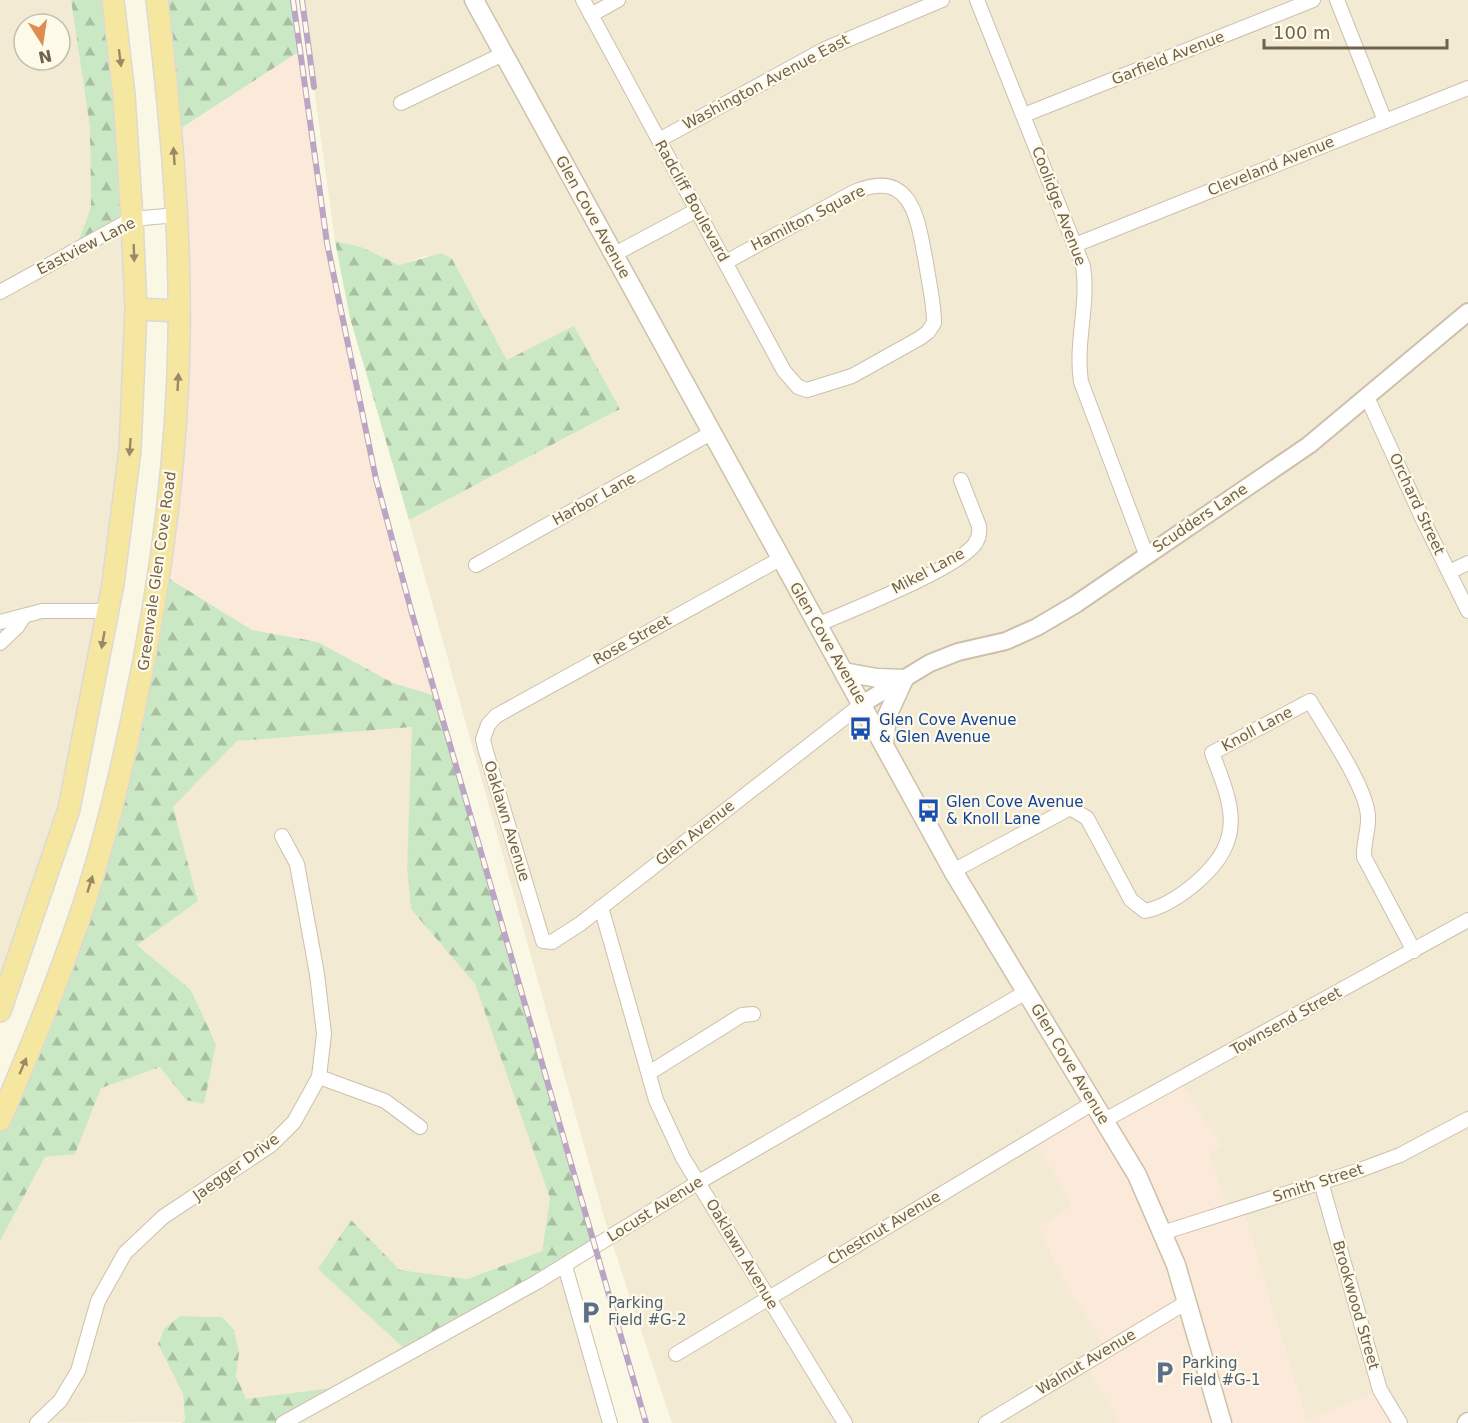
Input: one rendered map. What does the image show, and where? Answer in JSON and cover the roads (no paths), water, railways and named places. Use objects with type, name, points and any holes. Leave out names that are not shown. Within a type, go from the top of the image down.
[{"type":"main road","points":[[0,1011],[69,809],[108,611],[130,450],[136,309],[124,95],[113,0]]},
{"type":"main road","name":"Greenvale Glen Cove Road","points":[[0,1120],[39,1029],[79,921],[122,769],[146,652],[170,494],[178,379],[177,215],[171,119],[157,0]]},
{"type":"main road","name":"Glen Cove Avenue","points":[[474,0],[953,871],[1137,1175],[1176,1264],[1222,1423]]},
{"type":"main road","points":[[136,309],[179,311]]},
{"type":"main road","points":[[844,672],[877,678],[904,679],[887,716],[884,744]]},
{"type":"street","name":"Radcliff Boulevard","points":[[583,0],[784,371],[798,387],[811,389]]},
{"type":"street","points":[[591,15],[618,0]]},
{"type":"street","name":"Washington Avenue East","points":[[659,140],[825,49],[942,0]]},
{"type":"street","name":"Coolidge Avenue","points":[[977,0],[1083,266],[1087,290],[1077,358],[1081,382],[1146,554]]},
{"type":"street","name":"Garfield Avenue","points":[[1024,115],[1313,0]]},
{"type":"street","points":[[1336,0],[1385,121]]},
{"type":"street","points":[[401,104],[503,54]]},
{"type":"street","name":"Cleveland Avenue","points":[[1075,245],[1468,87]]},
{"type":"street","name":"Hamilton Square","points":[[726,262],[866,187],[875,185],[892,188],[911,202],[918,218],[933,301],[932,328],[875,365],[852,376],[811,389]]},
{"type":"street","points":[[614,255],[697,210]]},
{"type":"street","name":"Eastview Lane","points":[[0,292],[132,219],[177,215]]},
{"type":"street","name":"Scudders Lane","points":[[862,704],[930,663],[958,652],[1006,641],[1037,627],[1309,445],[1468,312]]},
{"type":"street","name":"Orchard Street","points":[[1367,397],[1468,611]]},
{"type":"street","name":"Harbor Lane","points":[[476,565],[711,432]]},
{"type":"street","name":"Mikel Lane","points":[[817,625],[905,585],[973,546],[980,533],[979,526],[961,480]]},
{"type":"street","name":"Rose Street","points":[[488,725],[496,716],[546,687],[780,559]]},
{"type":"street","points":[[1449,572],[1468,563]]},
{"type":"street","points":[[0,622],[53,610],[108,611]]},
{"type":"street","points":[[0,643],[24,616]]},
{"type":"street","name":"Knoll Lane","points":[[953,871],[1070,808],[1087,818],[1131,900],[1145,911],[1156,909],[1185,892],[1212,869],[1221,858],[1228,842],[1232,808],[1212,753],[1310,701],[1359,788],[1368,815],[1364,857],[1414,951]]},
{"type":"street","name":"Glen Avenue","points":[[537,918],[543,941],[552,942],[601,907],[862,704]]},
{"type":"street","name":"Oaklawn Avenue","points":[[488,725],[483,739],[485,748],[537,918]]},
{"type":"street","name":"Jaegger Drive","points":[[37,1423],[60,1401],[78,1371],[98,1301],[125,1253],[164,1217],[271,1145],[294,1122],[319,1077],[324,1034],[317,974],[297,864],[282,836]]},
{"type":"street","name":"Oaklawn Avenue","points":[[601,907],[664,1121],[845,1423]]},
{"type":"street","name":"Townsend Street","points":[[1105,1120],[1468,920]]},
{"type":"street","name":"Locust Avenue","points":[[283,1423],[565,1266],[699,1182],[1026,992]]},
{"type":"street","points":[[649,1073],[742,1015],[753,1014]]},
{"type":"street","points":[[319,1077],[385,1101],[420,1127]]},
{"type":"street","name":"Chestnut Avenue","points":[[676,1354],[1093,1102]]},
{"type":"street","name":"Smith Street","points":[[1162,1233],[1400,1155],[1467,1121]]},
{"type":"street","name":"Brookwood Street","points":[[1321,1182],[1380,1390],[1400,1423]]},
{"type":"street","points":[[565,1266],[610,1423]]},
{"type":"street","name":"Walnut Avenue","points":[[986,1423],[1186,1302]]},
{"type":"railway","points":[[293,0],[327,243],[376,479],[411,610],[646,1423]]},
{"type":"railway","points":[[302,0],[314,87]]},
{"type":"place","name":"Glen Cove Avenue & Glen Avenue","points":[[861,729]]},
{"type":"place","name":"Glen Cove Avenue & Knoll Lane","points":[[928,811]]},
{"type":"place","name":"Parking Field #G-2","points":[[590,1312]]},
{"type":"place","name":"Parking Field #G-1","points":[[1164,1372]]}]
